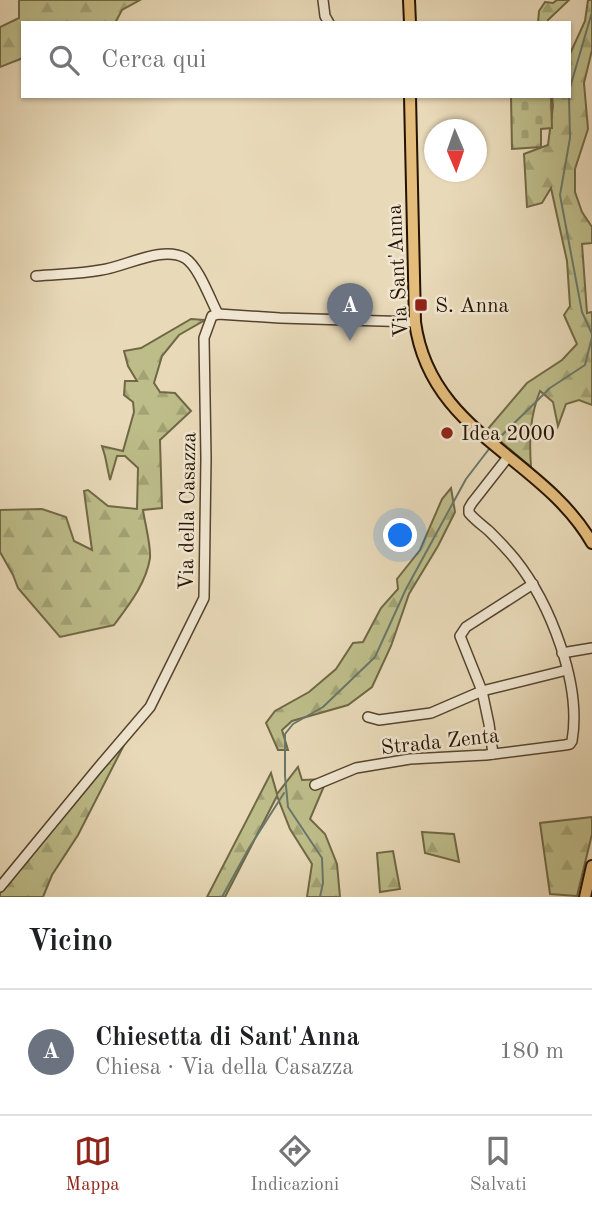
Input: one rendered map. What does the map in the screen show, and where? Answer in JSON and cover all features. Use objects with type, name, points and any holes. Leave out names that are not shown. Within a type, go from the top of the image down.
[{"type":"main road","points":[[409,0],[410,21]]},
{"type":"main road","name":"Via Sant'Anna","points":[[410,98],[415,322],[423,357],[447,400],[497,448],[556,497],[592,543]]},
{"type":"main road","points":[[585,897],[592,866]]},
{"type":"street","points":[[323,0],[328,21]]},
{"type":"street","points":[[36,276],[103,270],[151,256],[174,254],[186,259],[196,271],[218,314],[415,322]]},
{"type":"street","name":"Via della Casazza","points":[[0,887],[150,707],[204,598],[204,338],[212,316],[218,314]]},
{"type":"street","points":[[368,717],[379,720],[431,713],[482,691],[567,670],[555,628],[533,584],[503,545],[469,513],[470,505],[508,457]]},
{"type":"street","points":[[493,754],[482,691],[461,633],[466,627],[533,584]]},
{"type":"street","points":[[562,653],[592,648]]},
{"type":"street","name":"Strada Zenta","points":[[315,785],[356,768],[413,759],[565,746],[571,743],[573,738],[573,708],[567,670]]},
{"type":"green space","points":[[19,0],[140,0],[122,10],[116,21],[21,21],[21,59],[0,67],[0,27],[19,18]]},
{"type":"green space","points":[[557,0],[569,0],[548,21],[538,21],[539,11],[545,2],[553,3]]},
{"type":"green space","points":[[588,0],[592,0],[592,50],[584,83],[588,129],[575,169],[575,192],[582,212],[592,227],[592,243],[582,244],[587,313],[592,312],[592,405],[579,400],[566,404],[558,426],[553,402],[540,391],[531,428],[531,467],[487,430],[527,383],[562,360],[577,344],[564,315],[570,306],[567,261],[551,188],[542,203],[527,207],[524,154],[548,145],[552,98],[571,98],[571,52],[585,21]]},
{"type":"green space","points":[[511,98],[551,98],[552,128],[541,129],[541,147],[512,149]]},
{"type":"green space","points":[[191,319],[205,320],[179,335],[162,356],[154,383],[160,392],[175,393],[191,411],[160,440],[162,508],[143,510],[150,553],[145,577],[114,625],[60,637],[18,588],[0,552],[0,510],[42,509],[66,517],[74,541],[92,550],[84,491],[88,490],[108,506],[137,509],[138,468],[125,456],[117,456],[110,480],[102,446],[123,451],[134,412],[133,402],[124,395],[125,381],[137,381],[128,366],[124,351],[141,348]]},
{"type":"green space","points":[[451,488],[455,512],[409,594],[391,646],[372,687],[348,705],[292,721],[282,730],[288,750],[278,750],[266,723],[275,711],[309,692],[336,669],[353,643],[363,642],[381,608],[398,589],[397,579],[420,550],[442,499]]},
{"type":"green space","points":[[125,743],[78,835],[52,875],[43,897],[0,897],[0,893]]},
{"type":"green space","points":[[298,767],[302,780],[327,779],[310,819],[325,834],[337,864],[340,897],[307,897],[312,864],[290,829],[277,796],[225,897],[207,897],[271,773],[277,794]]},
{"type":"green space","points":[[592,817],[592,834],[577,896],[550,894],[540,823]]},
{"type":"green space","points":[[422,832],[454,834],[459,862],[425,853]]},
{"type":"green space","points":[[393,851],[400,889],[380,892],[377,853]]},
{"type":"waterway","points":[[571,84],[592,12]]},
{"type":"waterway","points":[[569,98],[570,138],[560,195],[582,312],[592,334]]},
{"type":"waterway","points":[[495,442],[550,388],[585,365],[592,337]]},
{"type":"waterway","points":[[320,897],[323,883],[322,858],[288,807],[285,734],[293,724],[323,707],[375,657],[406,589],[466,479],[489,449]]},
{"type":"waterway","points":[[222,897],[284,793]]},
{"type":"place","name":"S. Anna","points":[[421,305]]},
{"type":"place","name":"Chiesetta di Sant'Anna","points":[[350,341]]},
{"type":"place","name":"Idea 2000","points":[[447,433]]}]
